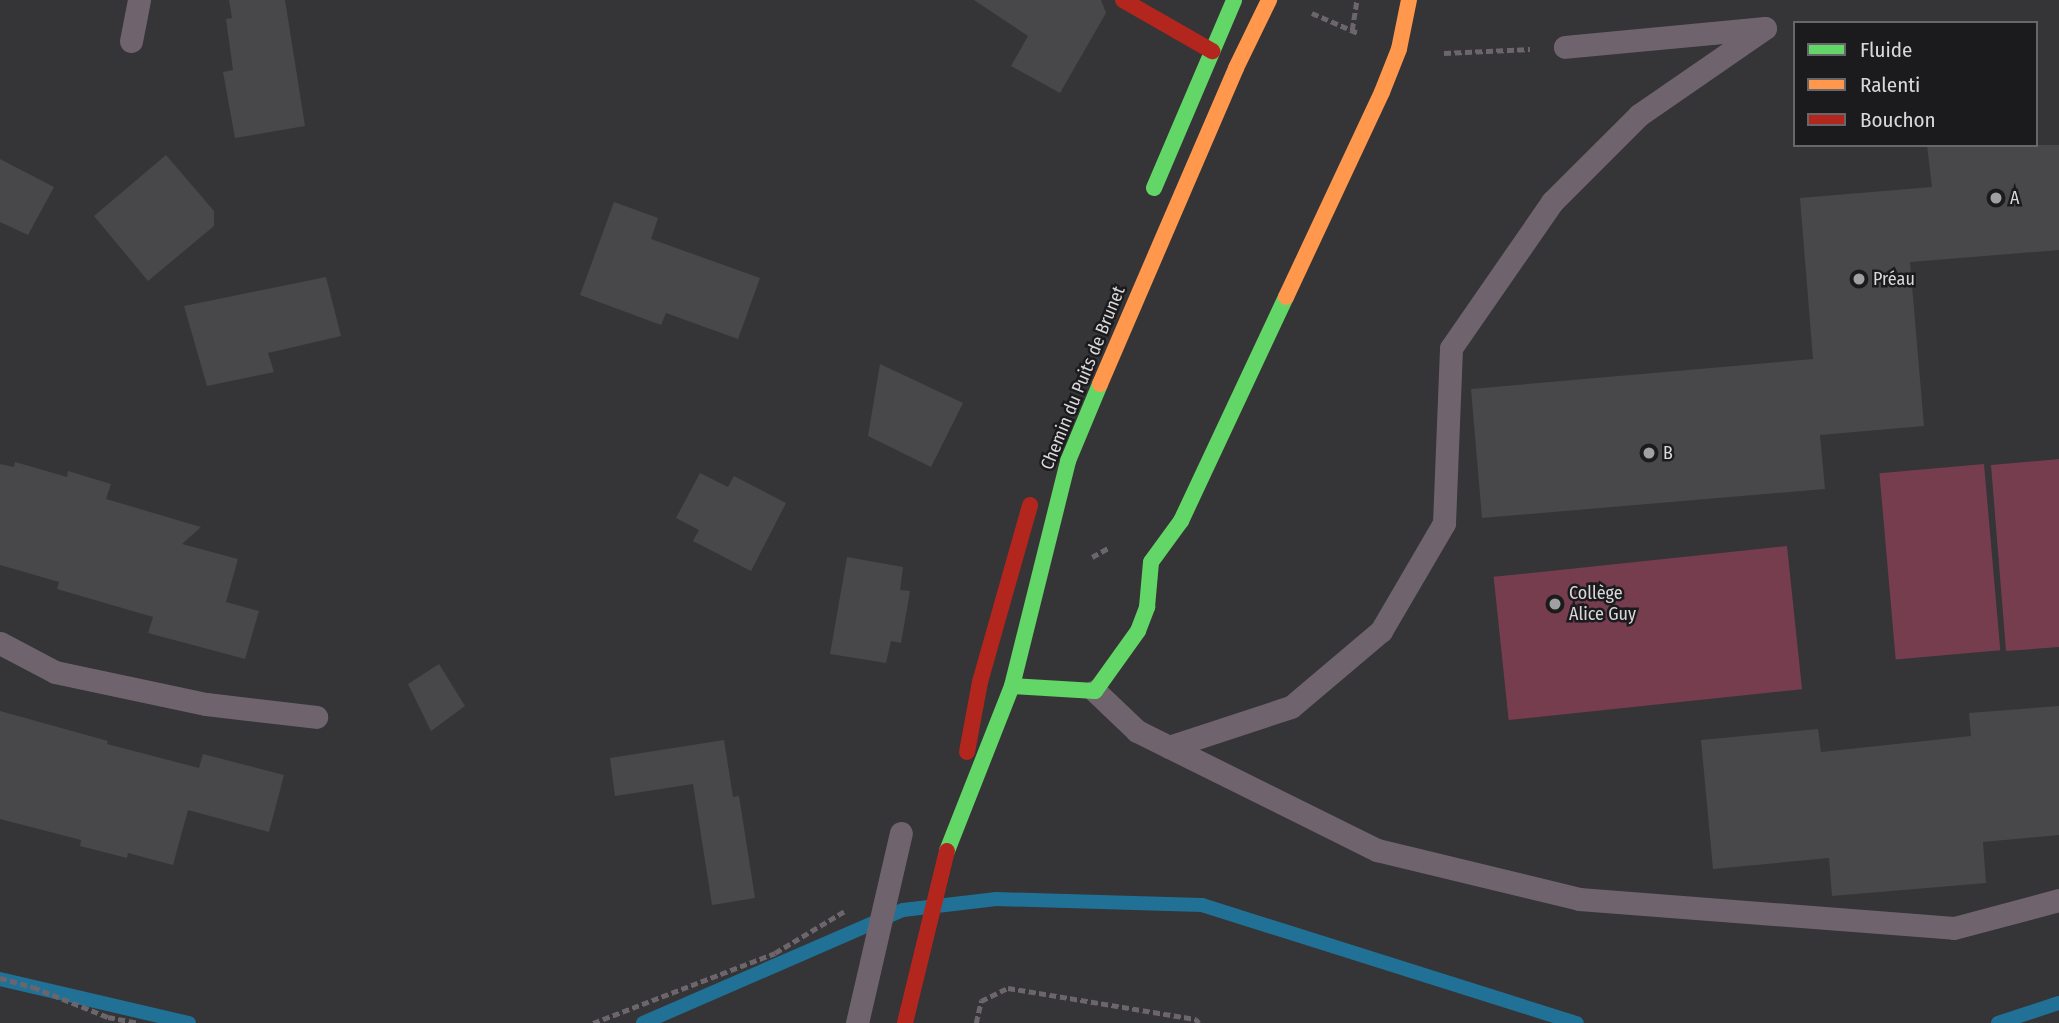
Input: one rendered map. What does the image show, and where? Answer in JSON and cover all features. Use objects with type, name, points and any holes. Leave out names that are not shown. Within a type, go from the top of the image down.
[{"type":"street","points":[[1123,0],[1212,51]]},
{"type":"street","points":[[1147,205],[1234,0]]},
{"type":"street","name":"Chemin du Puits de Brunet","points":[[906,1018],[944,859],[955,823],[1012,686],[1048,536],[1081,426],[1225,92],[1269,0]]},
{"type":"street","points":[[1012,686],[1095,691],[1138,631],[1147,607],[1151,562],[1181,521],[1382,92],[1399,49],[1409,0]]},
{"type":"street","name":"Chemin du Puits de Brunet","points":[[955,823],[979,682],[1034,492]]},
{"type":"lane","points":[[131,41],[139,0]]},
{"type":"lane","points":[[1169,747],[1291,707],[1381,631],[1444,523],[1451,348],[1552,202],[1639,115],[1765,28],[1565,47]]},
{"type":"lane","points":[[0,643],[55,673],[206,704],[316,717]]},
{"type":"lane","points":[[1095,691],[1137,731],[1377,850],[1579,899],[1954,928],[2059,900]]},
{"type":"lane","points":[[857,1023],[901,833]]},
{"type":"path","points":[[1352,30],[1357,0]]},
{"type":"path","points":[[1307,10],[1328,19]]},
{"type":"path","points":[[593,1023],[775,953],[843,912]]},
{"type":"path","points":[[0,978],[33,987],[108,1017],[138,1023]]},
{"type":"path","points":[[976,1023],[981,1001],[1008,988],[1196,1019],[1199,1023]]},
{"type":"shaded area","points":[[2059,459],[2059,647],[2006,651],[1991,465]]},
{"type":"shaded area","points":[[1984,464],[2000,650],[1896,659],[1879,473]]},
{"type":"shaded area","points":[[1787,546],[1802,689],[1509,720],[1494,577]]},
{"type":"building","points":[[229,0],[285,0],[305,126],[235,138],[223,72],[233,70],[226,19],[232,18]]},
{"type":"building","points":[[974,0],[1101,0],[1106,13],[1060,93],[1011,66],[1028,36]]},
{"type":"building","points":[[2059,145],[2059,250],[1910,262],[1924,426],[1820,435],[1825,489],[1482,518],[1471,389],[1813,359],[1800,198],[1932,187],[1927,147]]},
{"type":"building","points":[[166,155],[214,211],[214,226],[148,281],[94,216]]},
{"type":"building","points":[[0,159],[54,187],[28,235],[0,222]]},
{"type":"building","points":[[614,202],[658,218],[651,239],[760,278],[738,339],[666,313],[661,325],[580,295]]},
{"type":"building","points":[[326,277],[341,336],[268,353],[274,372],[207,386],[184,306]]},
{"type":"building","points":[[880,364],[963,403],[931,467],[868,436]]},
{"type":"building","points":[[15,462],[67,477],[68,471],[111,484],[106,499],[201,527],[182,544],[238,559],[226,602],[259,611],[245,659],[148,633],[153,617],[57,589],[59,582],[0,565],[0,464],[14,467]]},
{"type":"building","points":[[700,473],[728,487],[734,476],[786,503],[751,571],[693,541],[699,530],[676,518]]},
{"type":"building","points":[[847,557],[903,567],[900,590],[910,591],[901,643],[891,641],[886,663],[830,654]]},
{"type":"building","points":[[439,664],[465,706],[431,731],[408,684]]},
{"type":"building","points":[[2059,706],[2059,835],[1983,842],[1986,883],[1832,896],[1829,858],[1713,869],[1701,740],[1818,729],[1821,752],[1971,736],[1969,713]]},
{"type":"building","points":[[0,711],[108,741],[107,744],[199,768],[203,754],[284,775],[269,832],[188,810],[173,865],[128,853],[127,858],[80,846],[81,840],[0,819]]},
{"type":"building","points":[[724,740],[733,797],[739,796],[755,898],[712,905],[693,784],[615,796],[610,758]]},
{"type":"waterway","points":[[643,1023],[903,910],[996,899],[1202,905],[1577,1023]]},
{"type":"waterway","points":[[0,979],[189,1023]]},
{"type":"waterway","points":[[1998,1023],[2059,1003]]},
{"type":"traffic: fast","points":[[1154,188],[1234,0]]},
{"type":"traffic: fast","points":[[1012,686],[1095,691],[1138,631],[1147,607],[1151,562],[1181,521],[1286,297]]},
{"type":"traffic: fast","points":[[947,851],[1012,686],[1068,461],[1100,384]]},
{"type":"traffic: slow","points":[[1100,384],[1236,68],[1269,0]]},
{"type":"traffic: slow","points":[[1286,297],[1382,92],[1399,49],[1409,0]]},
{"type":"traffic: jam","points":[[1123,0],[1212,51]]},
{"type":"traffic: jam","points":[[967,752],[980,682],[1030,505]]},
{"type":"traffic: jam","points":[[905,1023],[947,851]]},
{"type":"place","name":"A","points":[[1996,198]]},
{"type":"place","name":"Préau","points":[[1859,279]]},
{"type":"place","name":"B","points":[[1649,453]]},
{"type":"place","name":"Collège Alice Guy","points":[[1555,604]]}]
